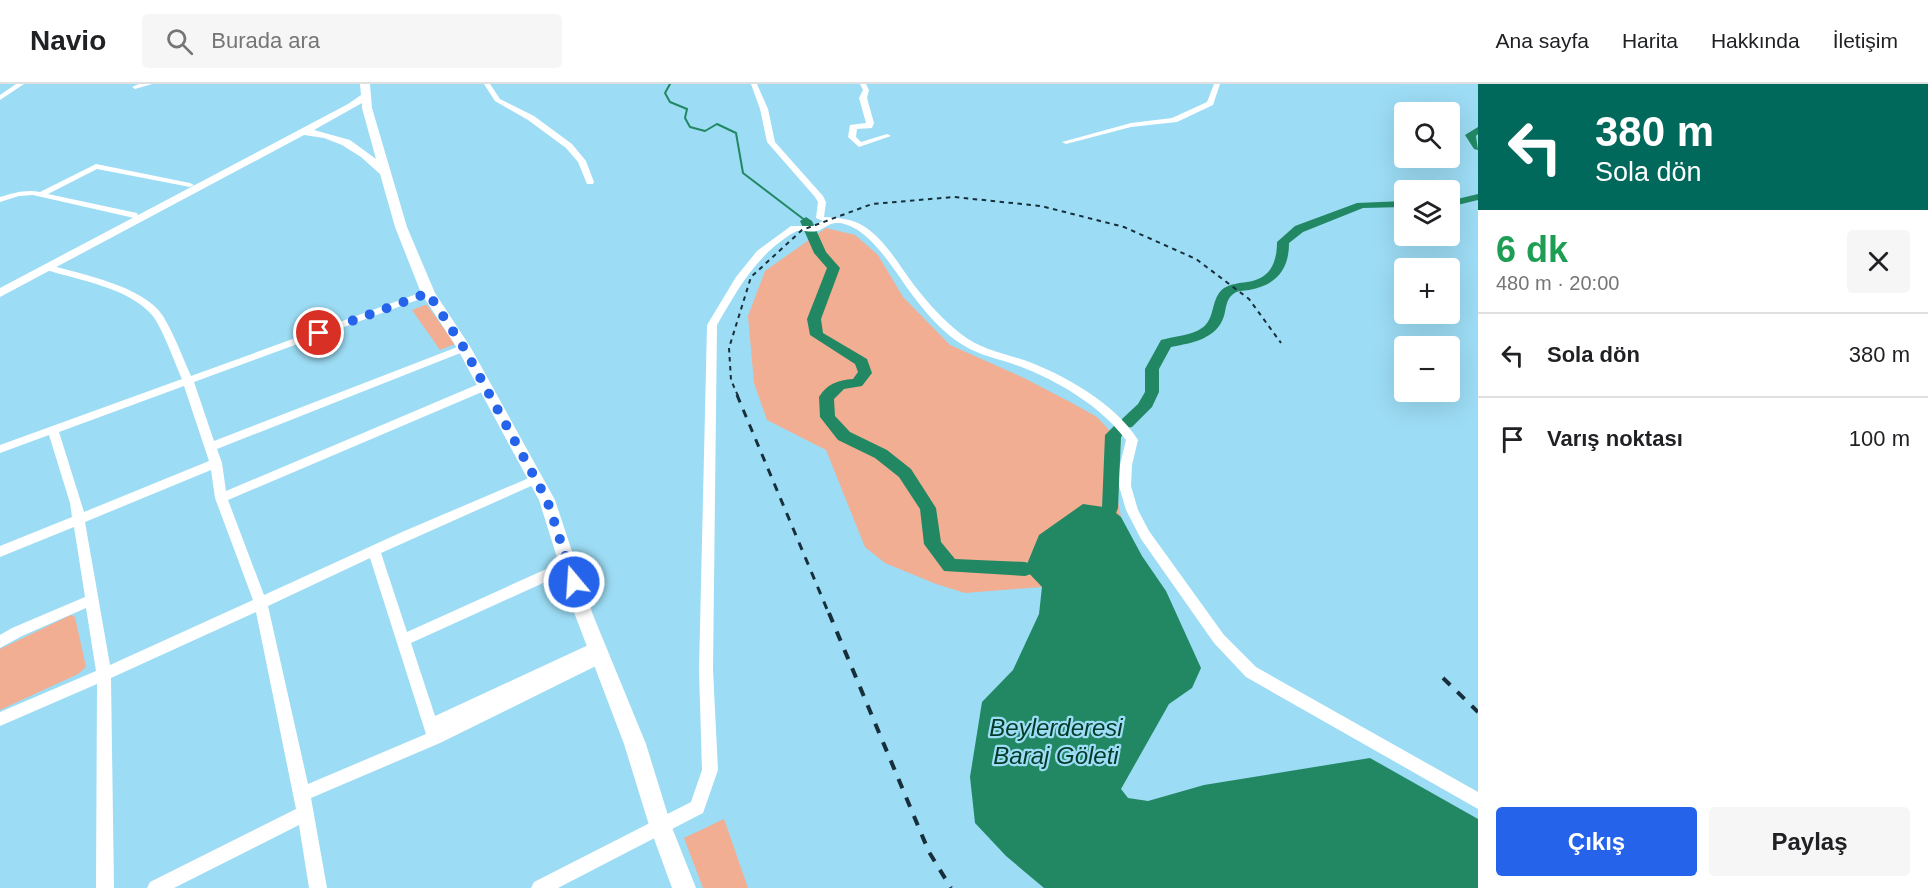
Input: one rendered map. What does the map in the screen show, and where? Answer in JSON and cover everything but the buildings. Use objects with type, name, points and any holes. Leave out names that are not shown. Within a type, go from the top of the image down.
[{"type":"main road","points":[[0,293],[302,132],[365,90]]},
{"type":"main road","points":[[365,90],[384,174],[401,227],[428,293],[464,348],[547,500],[568,565],[684,888]]},
{"type":"main road","points":[[0,285],[333,110],[365,90]]},
{"type":"main road","points":[[302,132],[348,142],[363,151],[384,174]]},
{"type":"street","points":[[0,98],[21,84]]},
{"type":"street","points":[[135,87],[149,84]]},
{"type":"street","points":[[487,84],[497,100],[531,118],[569,146],[582,161],[590,182]]},
{"type":"street","points":[[754,84],[764,109],[771,142],[819,196],[822,202],[820,218],[848,222],[869,237],[892,261],[947,328],[967,343],[1023,364],[1077,391],[1127,431],[1132,440],[1126,465],[1125,486],[1132,510],[1145,535],[1219,639],[1251,672],[1478,801]]},
{"type":"street","points":[[863,84],[866,90],[863,98],[870,123],[868,126],[853,127],[852,137],[859,145],[886,136]]},
{"type":"street","points":[[1066,142],[1131,125],[1174,120],[1210,103],[1217,84]]},
{"type":"street","points":[[42,194],[96,166],[190,185]]},
{"type":"street","points":[[0,200],[18,194],[42,194],[134,215]]},
{"type":"street","points":[[540,888],[697,807],[710,770],[706,670],[712,326],[741,277],[760,253],[794,228],[814,229],[831,221]]},
{"type":"street","points":[[49,268],[107,285],[141,300],[158,316],[188,381],[216,463],[221,498],[261,604],[302,794],[318,888]]},
{"type":"street","points":[[0,449],[428,293]]},
{"type":"street","points":[[210,447],[464,348]]},
{"type":"street","points":[[221,498],[485,386]]},
{"type":"street","points":[[53,429],[76,503],[104,675],[105,888]]},
{"type":"street","points":[[0,552],[216,463]]},
{"type":"street","points":[[0,719],[104,675],[536,479]]},
{"type":"street","points":[[374,551],[433,732]]},
{"type":"street","points":[[404,640],[568,565]]},
{"type":"street","points":[[0,642],[92,600]]},
{"type":"street","points":[[302,794],[361,772],[433,732],[599,652]]},
{"type":"street","points":[[156,888],[305,813]]},
{"type":"shaded area","points":[[826,228],[855,235],[878,255],[903,297],[950,345],[1024,378],[1097,417],[1121,443],[1113,477],[1121,517],[1110,508],[1042,587],[965,593],[885,563],[865,547],[826,450],[767,420],[754,383],[748,316],[765,271]]},
{"type":"shaded area","points":[[425,305],[455,344],[440,350],[412,310]]},
{"type":"shaded area","points":[[71,615],[75,617],[86,667],[78,674],[0,710],[0,649]]},
{"type":"shaded area","points":[[724,819],[748,888],[703,888],[684,838]]},
{"type":"water","name":"Beylerderesi Baraj Göleti","points":[[1083,504],[1110,508],[1121,517],[1142,556],[1166,591],[1201,668],[1192,688],[1169,704],[1121,789],[1128,798],[1148,801],[1204,785],[1370,758],[1478,819],[1478,888],[1044,888],[1006,856],[975,823],[970,777],[982,702],[1013,670],[1039,614],[1042,587],[1025,569],[1039,535]]},
{"type":"waterway","points":[[670,84],[665,93],[670,102],[687,109],[685,118],[690,127],[705,131],[717,124],[736,133],[743,173],[806,221]]},
{"type":"waterway","points":[[1478,130],[1470,135],[1478,147]]},
{"type":"waterway","points":[[1460,201],[1478,197]]},
{"type":"waterway","points":[[1127,423],[1144,407],[1152,392],[1152,369],[1166,343],[1206,332],[1215,322],[1221,301],[1226,293],[1235,288],[1262,282],[1274,275],[1281,264],[1283,242],[1299,229],[1361,205],[1394,204]]},
{"type":"waterway","points":[[806,221],[820,253],[834,268],[814,319],[817,335],[862,362],[865,373],[857,383],[840,385],[826,397],[828,417],[844,436],[881,454],[905,473],[928,508],[933,544],[950,566],[1025,569]]},
{"type":"waterway","points":[[1110,508],[1113,435],[1119,430]]},
{"type":"railway","points":[[738,396],[731,380],[729,348],[751,277],[802,230],[872,204],[954,197],[1041,206],[1124,227],[1196,259],[1249,299],[1281,343]]},
{"type":"railway","points":[[737,395],[829,614]]},
{"type":"railway","points":[[829,613],[929,852],[951,888]]},
{"type":"railway","points":[[1443,678],[1478,712]]},
{"type":"route","points":[[319,333],[428,293],[464,348],[547,500],[574,582]]}]
